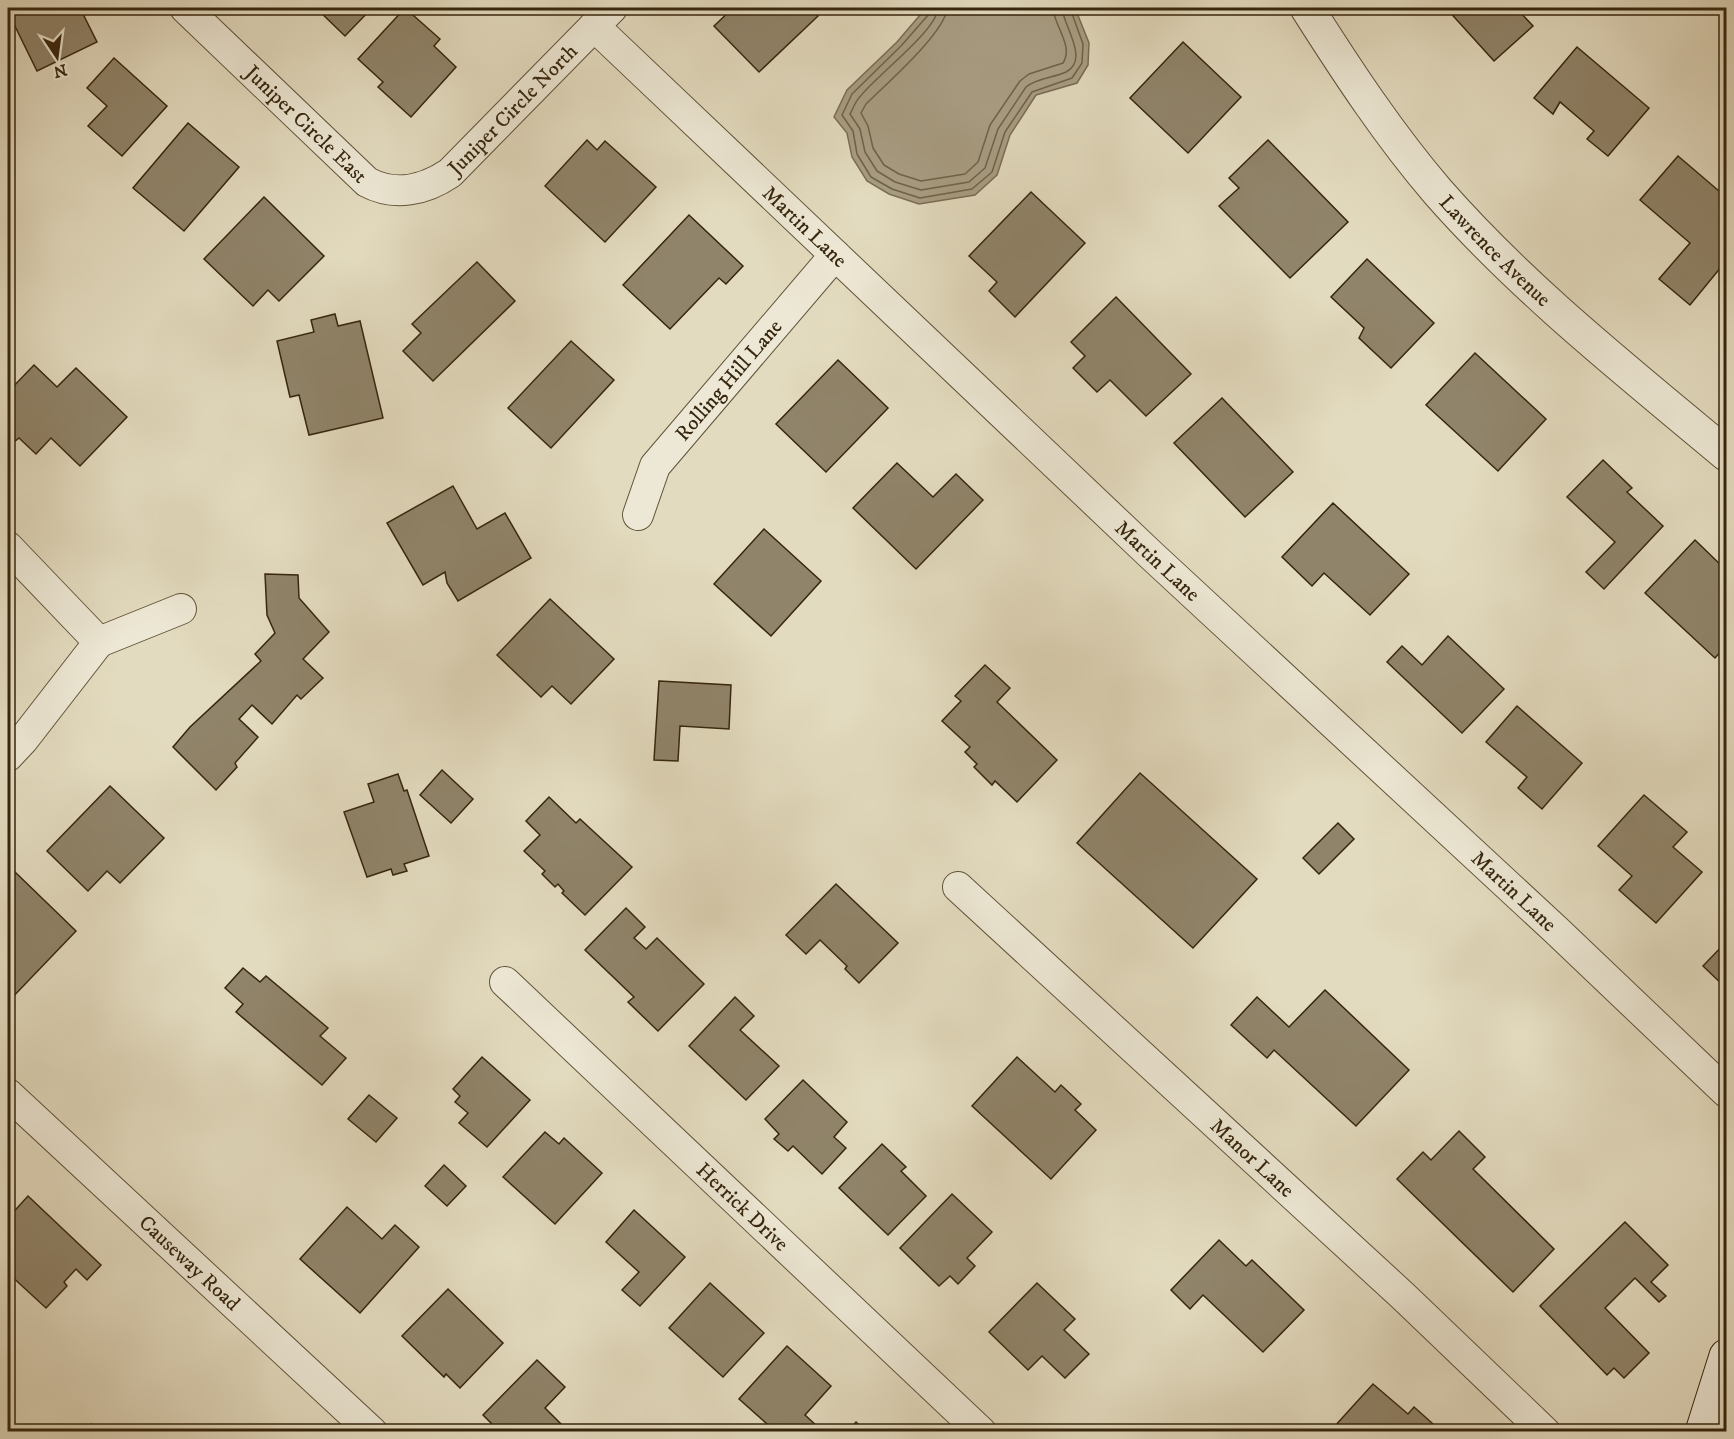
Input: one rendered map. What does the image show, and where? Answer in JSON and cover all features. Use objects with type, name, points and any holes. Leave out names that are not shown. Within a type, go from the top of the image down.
[{"type":"street","name":"Lawrence Avenue","points":[[1307,8],[1362,94],[1438,192],[1514,271],[1569,323],[1726,454]]},
{"type":"street","name":"Juniper Circle East","points":[[190,12],[368,182],[380,189],[411,190],[435,183]]},
{"type":"street","name":"Juniper Circle North","points":[[435,183],[450,173],[603,17]]},
{"type":"street","name":"Martin Lane","points":[[603,17],[835,255],[1150,554],[1556,930],[1726,1092]]},
{"type":"street","name":"Rolling Hill Lane","points":[[638,515],[655,466],[835,255]]},
{"type":"street","points":[[8,547],[99,642]]},
{"type":"street","points":[[8,756],[99,642],[181,609]]},
{"type":"street","name":"Manor Lane","points":[[958,886],[1403,1296],[1545,1431]]},
{"type":"street","name":"Herrick Drive","points":[[505,982],[981,1431]]},
{"type":"street","name":"Causeway Road","points":[[8,1094],[372,1431]]},
{"type":"street","points":[[1702,1431],[1726,1356]]},
{"type":"water","points":[[926,8],[1075,8],[1089,43],[1088,65],[1077,83],[1036,95],[1010,135],[997,175],[975,195],[919,204],[889,194],[867,181],[852,157],[847,133],[834,117],[847,90],[897,42]]},
{"type":"building","points":[[18,8],[80,8],[97,42],[37,71],[8,12]]},
{"type":"building","points":[[316,8],[372,8],[345,36]]},
{"type":"building","points":[[405,8],[440,39],[434,46],[456,67],[411,117],[378,87],[383,82],[358,59]]},
{"type":"building","points":[[733,8],[810,8],[818,16],[759,72],[714,26]]},
{"type":"building","points":[[1446,8],[1522,8],[1519,11],[1533,26],[1494,61]]},
{"type":"building","points":[[1183,42],[1241,97],[1188,153],[1130,98]]},
{"type":"building","points":[[1577,47],[1649,108],[1608,156],[1587,139],[1594,131],[1560,102],[1553,114],[1534,98]]},
{"type":"building","points":[[114,58],[167,106],[122,156],[88,126],[107,106],[87,88]]},
{"type":"building","points":[[188,123],[239,167],[184,231],[133,188]]},
{"type":"building","points":[[587,140],[597,150],[605,141],[656,187],[605,242],[545,186]]},
{"type":"building","points":[[1268,140],[1348,222],[1290,278],[1219,206],[1239,188],[1229,178]]},
{"type":"building","points":[[1678,156],[1726,197],[1726,261],[1690,305],[1659,279],[1690,243],[1640,200]]},
{"type":"building","points":[[1031,192],[1085,243],[1015,317],[989,291],[997,282],[969,256]]},
{"type":"building","points":[[264,197],[324,256],[279,301],[268,290],[253,306],[204,259]]},
{"type":"building","points":[[689,215],[743,266],[726,284],[719,278],[670,329],[623,285]]},
{"type":"building","points":[[1367,259],[1434,323],[1391,368],[1359,338],[1364,328],[1331,297]]},
{"type":"building","points":[[477,262],[515,301],[433,381],[403,351],[421,333],[412,324]]},
{"type":"building","points":[[1116,297],[1191,374],[1146,416],[1110,380],[1097,392],[1073,368],[1085,356],[1071,342]]},
{"type":"building","points":[[335,314],[338,326],[360,321],[383,418],[309,435],[299,395],[290,397],[277,341],[314,332],[311,320]]},
{"type":"building","points":[[571,341],[614,380],[551,448],[508,408]]},
{"type":"building","points":[[1475,353],[1546,419],[1498,471],[1426,405]]},
{"type":"building","points":[[838,360],[888,408],[826,472],[776,424]]},
{"type":"building","points":[[34,365],[57,387],[76,368],[127,417],[80,466],[51,438],[36,454],[19,438],[14,442],[8,436],[8,392]]},
{"type":"building","points":[[1222,398],[1293,472],[1245,517],[1174,443]]},
{"type":"building","points":[[1603,460],[1632,488],[1627,492],[1663,526],[1604,589],[1586,572],[1615,542],[1567,497]]},
{"type":"building","points":[[897,463],[933,497],[956,474],[983,500],[916,569],[853,508]]},
{"type":"building","points":[[453,486],[477,529],[505,513],[531,558],[458,601],[447,583],[445,572],[423,585],[387,523]]},
{"type":"building","points":[[1333,503],[1409,574],[1370,615],[1324,573],[1312,586],[1282,557]]},
{"type":"building","points":[[764,529],[821,581],[771,636],[714,584]]},
{"type":"building","points":[[1695,540],[1726,570],[1726,646],[1715,658],[1645,593]]},
{"type":"building","points":[[265,574],[298,575],[299,598],[329,632],[303,659],[323,678],[301,699],[297,695],[272,724],[252,705],[239,719],[258,737],[235,763],[237,767],[216,790],[173,747],[190,727],[261,661],[255,654],[275,633],[267,615]]},
{"type":"building","points":[[550,599],[614,659],[571,704],[552,686],[541,697],[497,655]]},
{"type":"building","points":[[1448,636],[1504,689],[1462,733],[1387,662],[1402,646],[1422,665]]},
{"type":"building","points":[[985,665],[1010,688],[997,702],[1057,760],[1017,802],[995,781],[992,785],[974,767],[977,764],[965,752],[970,747],[942,721],[961,701],[955,696]]},
{"type":"building","points":[[659,681],[731,685],[729,729],[680,726],[678,761],[654,760]]},
{"type":"building","points":[[1517,706],[1582,763],[1542,809],[1518,788],[1527,777],[1486,742]]},
{"type":"building","points":[[442,770],[473,799],[451,823],[420,795]]},
{"type":"building","points":[[1140,773],[1257,879],[1193,948],[1077,843]]},
{"type":"building","points":[[398,774],[404,791],[407,790],[429,856],[404,864],[407,871],[393,875],[391,869],[367,877],[344,812],[374,802],[368,784]]},
{"type":"building","points":[[110,786],[164,838],[120,883],[107,871],[88,891],[47,851]]},
{"type":"building","points":[[1644,795],[1687,832],[1673,847],[1702,872],[1656,923],[1619,890],[1632,876],[1598,846]]},
{"type":"building","points":[[549,797],[576,823],[580,819],[632,867],[585,915],[562,893],[564,891],[558,884],[555,887],[542,874],[545,871],[524,851],[540,835],[526,821]]},
{"type":"building","points":[[1338,823],[1354,839],[1319,874],[1303,858]]},
{"type":"building","points":[[15,872],[76,931],[8,1002],[8,880]]},
{"type":"building","points":[[836,884],[898,943],[859,983],[845,969],[847,966],[820,940],[806,954],[786,935]]},
{"type":"building","points":[[626,908],[645,927],[634,938],[646,949],[657,938],[704,984],[658,1031],[628,1002],[634,997],[585,950]]},
{"type":"building","points":[[1726,942],[1726,988],[1703,966]]},
{"type":"building","points":[[243,968],[260,982],[266,976],[328,1028],[320,1036],[346,1058],[322,1085],[236,1012],[243,1004],[225,988]]},
{"type":"building","points":[[1325,990],[1409,1070],[1356,1126],[1274,1050],[1267,1058],[1231,1025],[1257,997],[1289,1027]]},
{"type":"building","points":[[735,997],[754,1016],[740,1030],[779,1066],[746,1100],[689,1046]]},
{"type":"building","points":[[482,1057],[530,1100],[487,1147],[459,1123],[468,1113],[455,1102],[460,1096],[453,1089]]},
{"type":"building","points":[[1017,1057],[1055,1092],[1061,1085],[1081,1104],[1075,1110],[1096,1130],[1051,1179],[972,1106]]},
{"type":"building","points":[[803,1080],[847,1122],[834,1137],[846,1148],[822,1174],[793,1146],[788,1151],[774,1139],[779,1134],[765,1119]]},
{"type":"building","points":[[369,1095],[397,1118],[376,1142],[348,1119]]},
{"type":"building","points":[[1459,1131],[1485,1157],[1473,1169],[1554,1249],[1513,1292],[1397,1179],[1423,1152],[1431,1160]]},
{"type":"building","points":[[545,1132],[559,1144],[564,1138],[602,1173],[555,1224],[503,1177]]},
{"type":"building","points":[[882,1144],[906,1167],[901,1171],[926,1196],[888,1235],[839,1188]]},
{"type":"building","points":[[444,1165],[466,1186],[447,1206],[425,1186]]},
{"type":"building","points":[[952,1194],[992,1232],[967,1258],[975,1266],[958,1284],[950,1276],[939,1286],[900,1248]]},
{"type":"building","points":[[28,1196],[101,1265],[87,1280],[76,1269],[64,1282],[67,1286],[46,1308],[8,1273],[8,1218]]},
{"type":"building","points":[[347,1207],[382,1239],[395,1225],[419,1247],[360,1313],[300,1259]]},
{"type":"building","points":[[634,1210],[685,1257],[640,1306],[622,1290],[639,1272],[606,1242]]},
{"type":"building","points":[[1625,1222],[1668,1265],[1651,1282],[1666,1296],[1659,1302],[1635,1278],[1605,1308],[1649,1353],[1624,1378],[1614,1368],[1607,1375],[1540,1306]]},
{"type":"building","points":[[1219,1240],[1246,1266],[1252,1260],[1304,1310],[1263,1352],[1203,1295],[1190,1309],[1171,1290]]},
{"type":"building","points":[[710,1283],[764,1333],[723,1377],[669,1328]]},
{"type":"building","points":[[1037,1283],[1075,1319],[1064,1330],[1089,1354],[1065,1378],[1042,1356],[1028,1370],[989,1332]]},
{"type":"building","points":[[448,1289],[503,1343],[460,1388],[446,1374],[444,1377],[402,1336]]},
{"type":"building","points":[[787,1346],[831,1386],[805,1415],[818,1427],[814,1432],[781,1432],[778,1429],[775,1431],[739,1399]]},
{"type":"building","points":[[537,1360],[565,1387],[545,1408],[569,1432],[500,1432],[483,1415]]},
{"type":"building","points":[[1373,1384],[1408,1414],[1414,1407],[1442,1432],[1339,1432],[1334,1427]]},
{"type":"building","points":[[856,1422],[866,1432],[847,1432]]},
{"type":"building","points":[[91,1424],[100,1432],[84,1432]]}]
